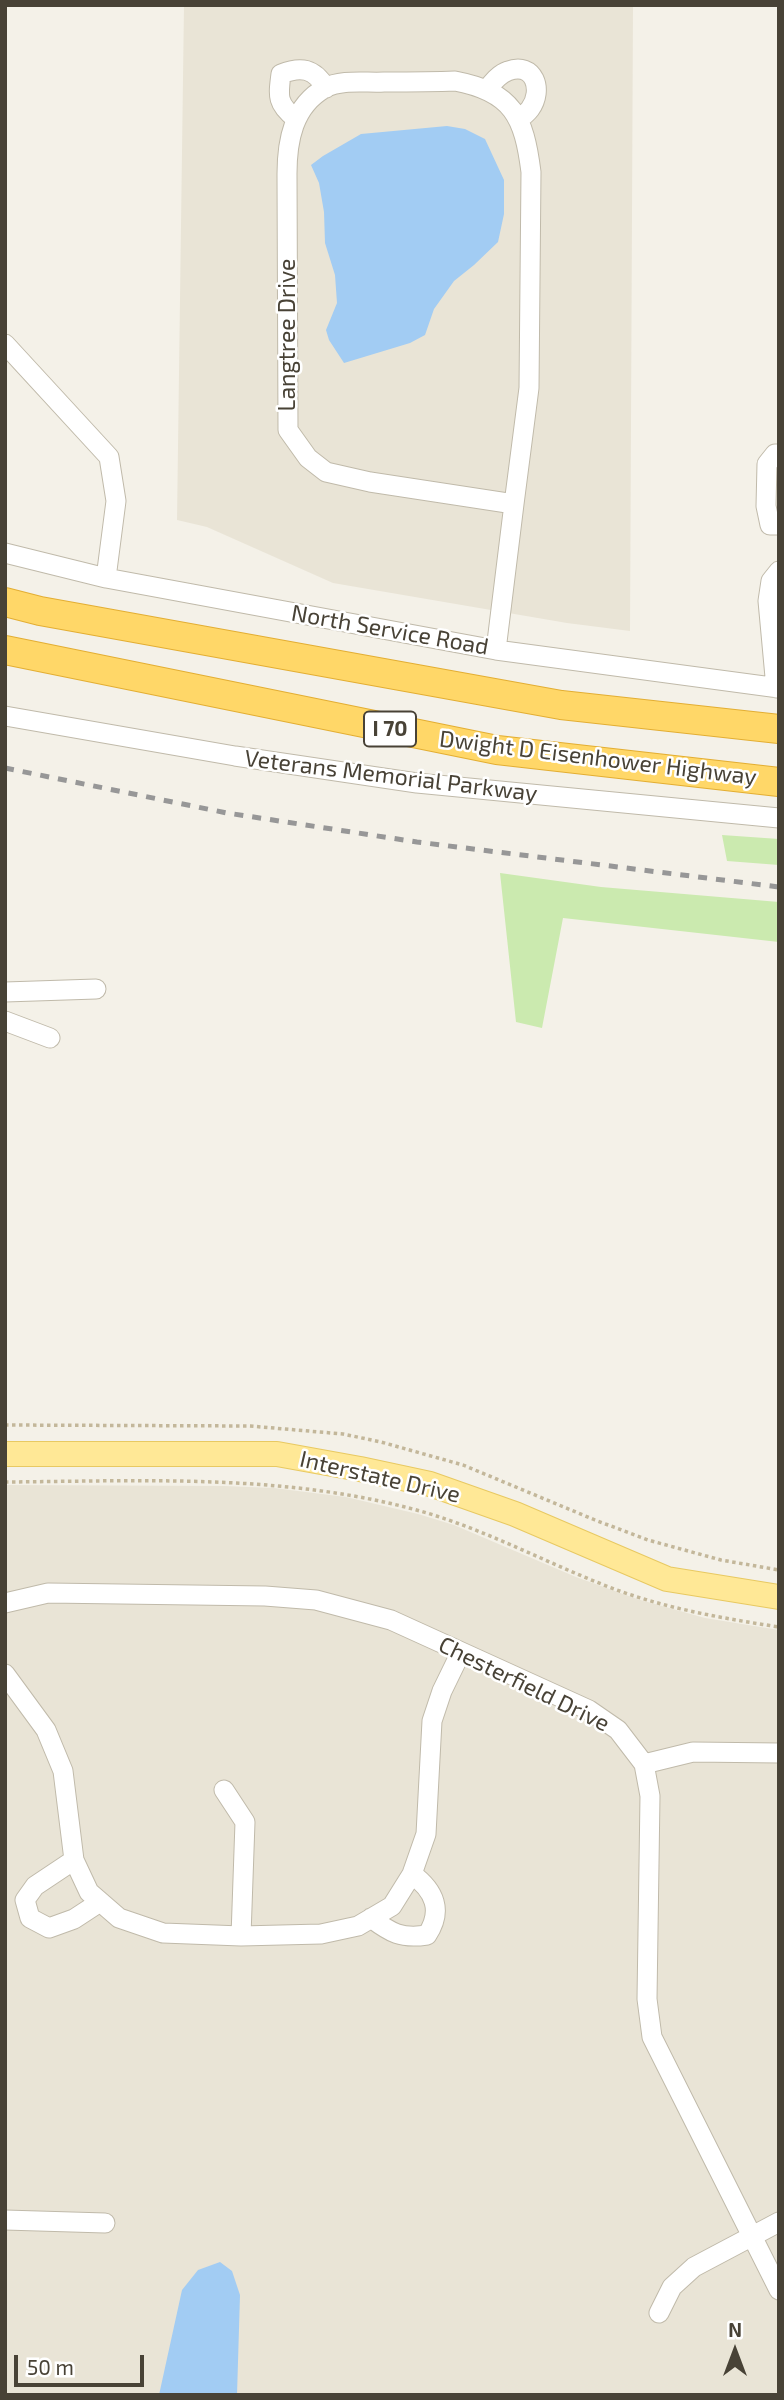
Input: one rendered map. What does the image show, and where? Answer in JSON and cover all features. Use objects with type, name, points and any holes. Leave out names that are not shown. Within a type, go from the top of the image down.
[{"type":"highway","name":"I 70","points":[[5,602],[40,611],[561,705],[779,729]]},
{"type":"highway","name":"Dwight D Eisenhower Highway","points":[[5,650],[496,750],[779,782]]},
{"type":"main road","name":"Interstate Drive","points":[[5,1454],[277,1454],[360,1469],[430,1484],[503,1510],[667,1579],[779,1597]]},
{"type":"street","points":[[296,119],[283,109],[278,94],[281,74],[295,68],[313,73],[326,88],[346,83],[455,81],[487,89],[504,100],[524,130],[531,172],[529,388],[496,650]]},
{"type":"street","points":[[487,89],[498,76],[510,70],[523,69],[533,74],[537,83],[536,96],[531,108],[518,120]]},
{"type":"street","name":"Langtree Drive","points":[[326,88],[311,99],[296,119],[287,147],[288,430],[308,458],[326,472],[370,482],[514,504]]},
{"type":"street","points":[[5,344],[109,457],[116,501],[106,578]]},
{"type":"street","points":[[779,454],[775,454],[767,464],[766,506],[770,524],[779,524]]},
{"type":"street","name":"North Service Road","points":[[5,553],[106,578],[496,650],[777,688]]},
{"type":"street","points":[[777,688],[768,601],[771,581],[779,571]]},
{"type":"street","name":"Veterans Memorial Parkway","points":[[5,716],[247,758],[417,783],[779,818]]},
{"type":"street","points":[[5,992],[96,989]]},
{"type":"street","points":[[5,1021],[50,1038]]},
{"type":"street","name":"Chesterfield Drive","points":[[5,1603],[48,1593],[316,1600],[391,1620],[589,1710],[618,1730],[644,1764],[650,1796],[647,1999],[652,2037],[779,2290]]},
{"type":"street","points":[[5,1675],[46,1730],[63,1772],[74,1860],[89,1892],[100,1902],[120,1918],[163,1933],[242,1936],[321,1934],[358,1926],[392,1906],[412,1874],[426,1834],[432,1721],[442,1690],[461,1652]]},
{"type":"street","points":[[644,1764],[693,1752],[779,1753]]},
{"type":"street","points":[[224,1790],[244,1822],[242,1936]]},
{"type":"street","points":[[74,1860],[35,1886],[25,1900],[30,1918],[49,1928],[74,1919],[100,1902]]},
{"type":"street","points":[[370,1918],[388,1931],[410,1937],[427,1935],[434,1923],[437,1907],[422,1881],[412,1874]]},
{"type":"street","points":[[5,2220],[105,2223]]},
{"type":"street","points":[[659,2313],[673,2287],[694,2267],[779,2222]]},
{"type":"path","points":[[5,1482],[257,1483],[361,1497],[459,1524],[609,1587],[652,1601],[729,1619],[779,1627]]},
{"type":"shaded area","points":[[184,5],[633,5],[630,631],[567,623],[333,583],[207,527],[177,520]]},
{"type":"shaded area","points":[[5,1485],[224,1486],[274,1488],[346,1497],[454,1525],[576,1577],[637,1599],[705,1618],[779,1630],[779,2395],[5,2395]]},
{"type":"green space","points":[[722,835],[779,839],[779,865],[727,861]]},
{"type":"green space","points":[[500,873],[601,887],[779,902],[779,942],[563,918],[542,1028],[516,1022]]},
{"type":"water","points":[[447,126],[465,129],[485,139],[504,180],[504,214],[498,242],[454,281],[434,309],[425,335],[410,343],[344,363],[329,340],[326,330],[337,303],[335,275],[325,243],[319,183],[311,165],[361,134]]},
{"type":"water","points":[[220,2262],[232,2271],[240,2295],[237,2395],[159,2395],[182,2290],[198,2270]]},
{"type":"railway","points":[[5,768],[227,813],[417,842],[779,887]]}]
